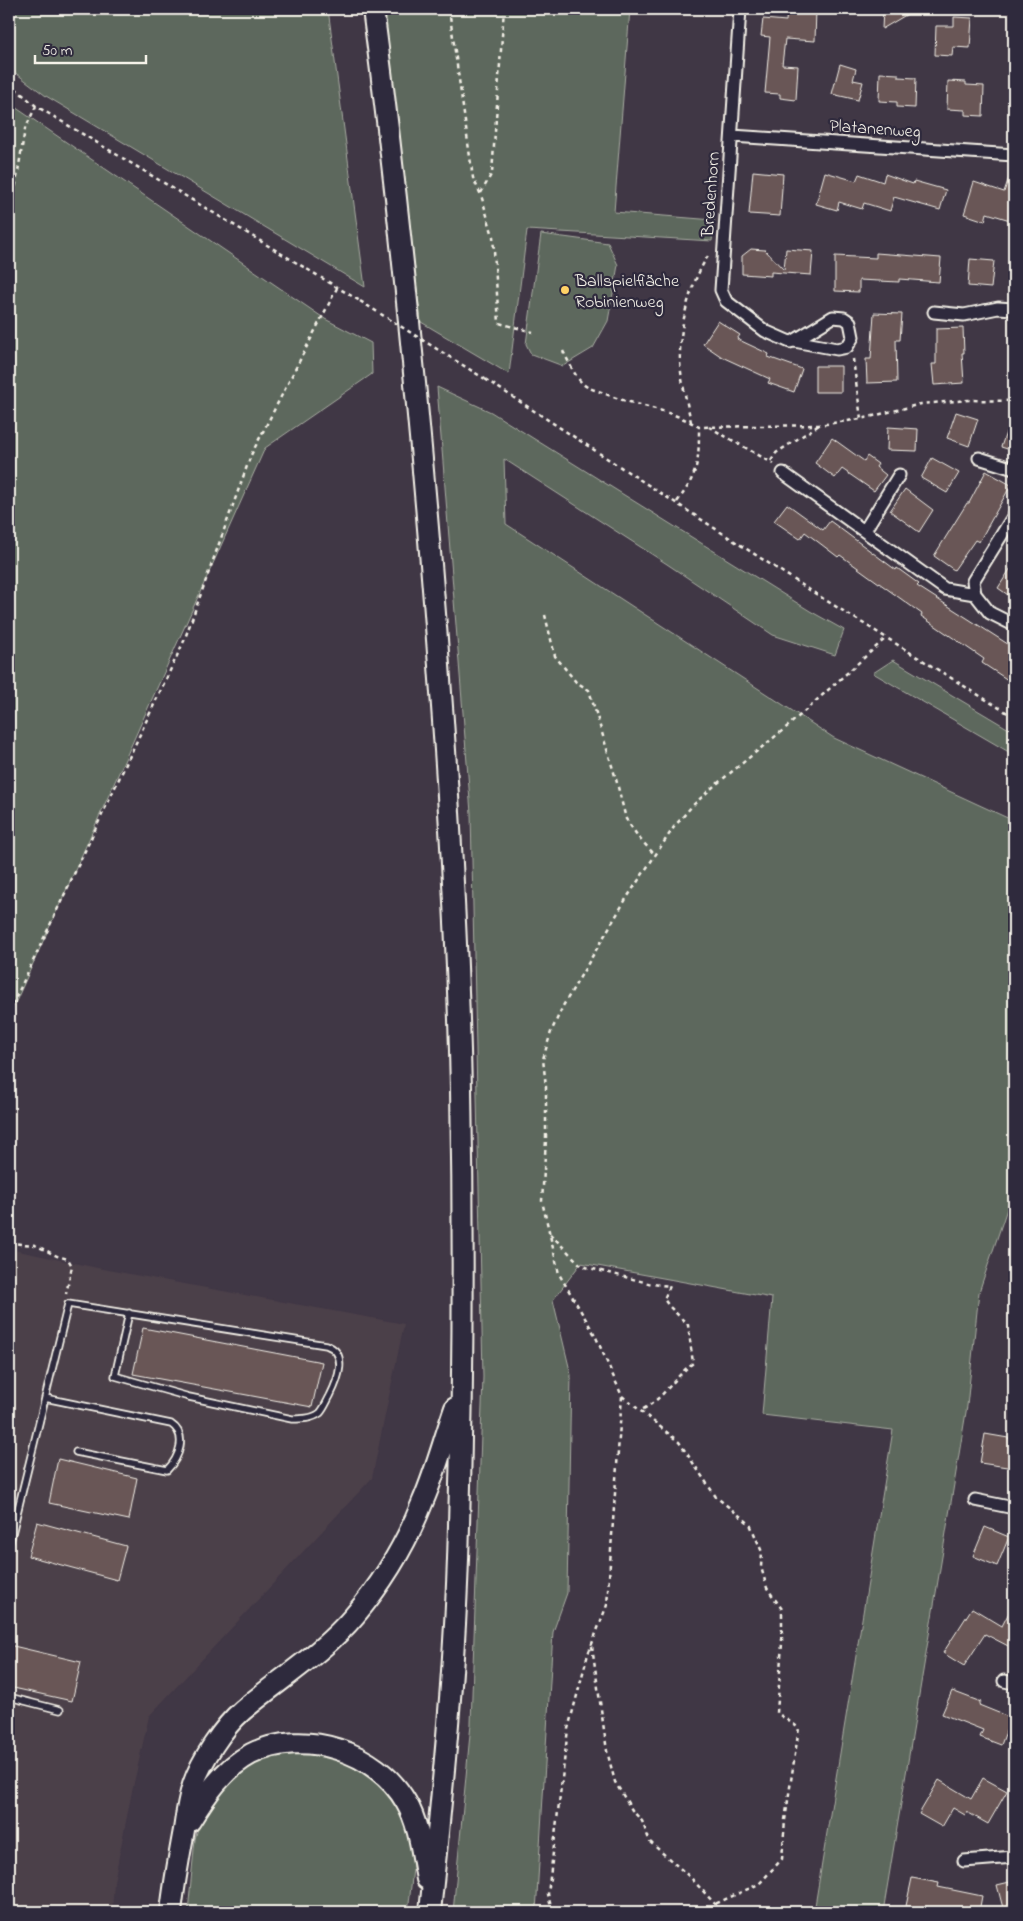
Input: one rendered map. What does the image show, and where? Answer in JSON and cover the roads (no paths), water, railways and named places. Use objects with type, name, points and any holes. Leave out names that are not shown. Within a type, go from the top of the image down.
[{"type":"highway","points":[[373,9],[414,364],[437,635],[448,802],[461,1089],[461,1392],[458,1559],[443,1777],[431,1906]]},
{"type":"highway","points":[[171,1912],[178,1853],[193,1784],[204,1761],[219,1738],[241,1712],[326,1643],[354,1616],[376,1589],[397,1556],[424,1499],[461,1392]]},
{"type":"highway","points":[[183,1831],[207,1793],[219,1779],[251,1754],[290,1744],[313,1744],[345,1751],[385,1776],[406,1802],[416,1825],[431,1906]]},
{"type":"street","name":"Bredenhorn","points":[[740,9],[721,290],[726,301],[765,330],[790,342],[794,341],[838,349],[847,347],[851,343],[853,336],[850,322],[844,318],[833,317],[794,341]]},
{"type":"street","name":"Platanenweg","points":[[732,136],[1014,155]]},
{"type":"street","points":[[934,312],[964,315],[998,308],[1014,309]]},
{"type":"street","points":[[979,458],[1014,470]]},
{"type":"street","points":[[783,473],[945,589],[975,594]]},
{"type":"street","points":[[865,530],[899,475]]},
{"type":"street","points":[[1014,515],[973,581],[975,594],[990,612],[1014,625]]},
{"type":"street","points":[[975,1500],[1014,1508]]},
{"type":"street","points":[[964,1861],[1014,1857]]},
{"type":"lane","points":[[9,1546],[68,1304],[129,1313],[333,1347],[338,1354],[340,1366],[335,1386],[319,1414],[309,1418],[292,1419],[189,1397],[115,1376],[129,1313]]},
{"type":"lane","points":[[45,1398],[171,1424],[181,1436],[175,1463],[167,1470],[76,1452]]},
{"type":"lane","points":[[9,1697],[60,1710]]},
{"type":"place","name":"Ballspielfläche Robinienweg","points":[[565,290]]}]
